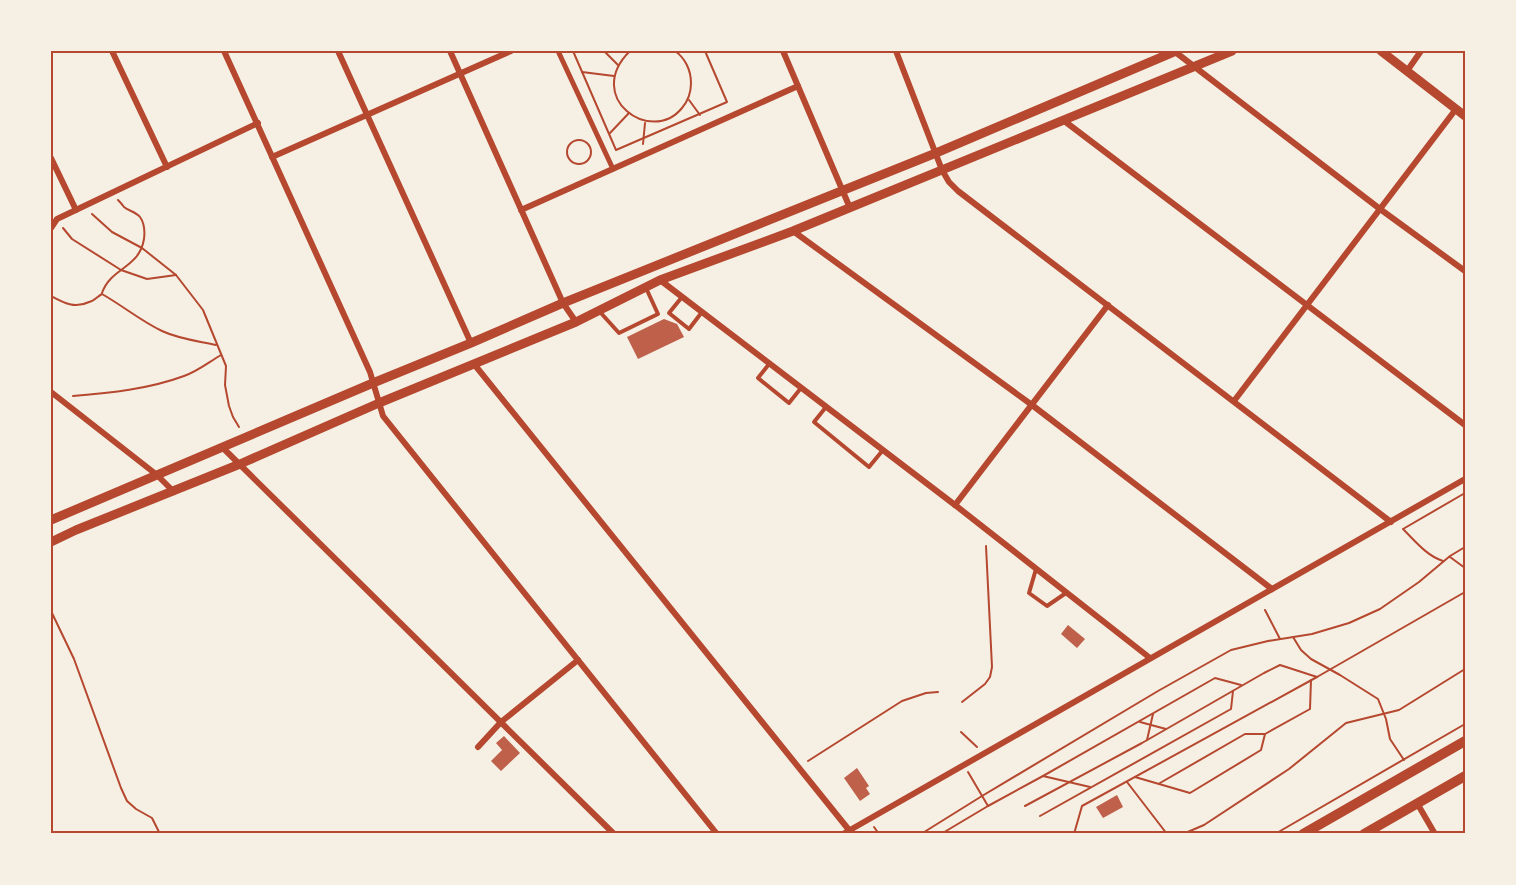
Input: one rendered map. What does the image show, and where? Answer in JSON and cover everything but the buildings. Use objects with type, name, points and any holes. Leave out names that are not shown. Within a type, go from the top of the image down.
[{"type":"main road","points":[[1303,834],[1465,741]]},
{"type":"main road","points":[[1364,834],[1465,776]]},
{"type":"street","points":[[112,51],[166,167]]},
{"type":"street","points":[[224,51],[370,372],[383,416],[717,834]]},
{"type":"street","points":[[338,51],[471,343]]},
{"type":"street","points":[[450,51],[563,303],[576,322]]},
{"type":"street","points":[[272,157],[511,51]]},
{"type":"street","points":[[558,51],[613,169]]},
{"type":"street","points":[[783,51],[850,208]]},
{"type":"street","points":[[896,51],[942,170],[958,191],[1391,522]]},
{"type":"street","points":[[51,520],[563,303],[936,153],[1175,51],[1380,209],[1465,271]]},
{"type":"street","points":[[51,542],[576,322],[660,280],[793,231],[1232,51]]},
{"type":"street","points":[[1381,51],[1465,116]]},
{"type":"street","points":[[1407,71],[1421,51]]},
{"type":"street","points":[[521,210],[798,86]]},
{"type":"street","points":[[1234,401],[1456,109]]},
{"type":"street","points":[[1063,120],[1465,425]]},
{"type":"street","points":[[51,228],[54,217],[76,210],[258,123]]},
{"type":"street","points":[[51,158],[76,210]]},
{"type":"street","points":[[793,231],[1032,405],[1272,589]]},
{"type":"street","points":[[660,280],[1150,658]]},
{"type":"street","points":[[955,506],[1108,306]]},
{"type":"street","points":[[474,364],[846,832],[1465,479]]},
{"type":"street","points":[[51,392],[157,475],[174,492]]},
{"type":"street","points":[[222,447],[614,834]]},
{"type":"street","points":[[478,747],[501,722],[578,660]]},
{"type":"street","points":[[1417,803],[1435,834]]},
{"type":"lane","points":[[599,310],[619,333],[658,314],[646,287]]},
{"type":"lane","points":[[682,297],[669,313],[689,329],[702,312]]},
{"type":"lane","points":[[770,364],[758,378],[789,403],[801,388]]},
{"type":"lane","points":[[826,407],[814,422],[869,467],[883,450]]},
{"type":"lane","points":[[1036,568],[1029,593],[1047,606],[1067,592]]},
{"type":"path","points":[[573,51],[616,150],[728,102],[705,51]]},
{"type":"path","points":[[604,51],[618,65]]},
{"type":"path","points":[[630,51],[618,65],[613,85],[617,98],[624,109],[634,117],[658,122],[680,111],[688,99],[691,88],[691,76],[687,64],[675,51]]},
{"type":"path","points":[[567,70],[615,76]]},
{"type":"path","points":[[688,99],[703,120]]},
{"type":"path","points":[[591,153],[589,146],[578,140],[571,143],[567,150],[570,161],[581,164],[588,160],[591,153],[629,113]]},
{"type":"path","points":[[643,147],[646,121]]},
{"type":"path","points":[[51,296],[74,306],[90,302],[102,294],[112,276],[138,257],[145,230],[142,221],[138,214],[118,200]]},
{"type":"path","points":[[90,212],[112,232],[142,248],[176,275],[203,310],[226,366],[225,385],[229,406],[239,427]]},
{"type":"path","points":[[61,226],[72,239],[121,270],[147,279],[176,275]]},
{"type":"path","points":[[102,294],[163,332],[184,339],[217,345]]},
{"type":"path","points":[[68,396],[156,385],[186,376],[221,355]]},
{"type":"path","points":[[1443,561],[1435,559],[1403,529],[1465,493]]},
{"type":"path","points":[[962,702],[985,684],[990,677],[992,667],[988,628],[986,546]]},
{"type":"path","points":[[921,834],[1158,691],[1231,650],[1312,634],[1349,623],[1380,609],[1465,547]]},
{"type":"path","points":[[1450,556],[1465,568]]},
{"type":"path","points":[[1074,834],[1082,806],[1317,677],[1465,592]]},
{"type":"path","points":[[1265,610],[1280,639]]},
{"type":"path","points":[[51,611],[74,659],[127,801],[152,818],[160,834]]},
{"type":"path","points":[[1293,637],[1301,650],[1311,659],[1377,699],[1384,713],[1390,739],[1404,759]]},
{"type":"path","points":[[1025,806],[1280,665],[1317,677]]},
{"type":"path","points":[[1183,834],[1204,825],[1289,769],[1346,723],[1398,710],[1465,669]]},
{"type":"path","points":[[941,834],[1215,678],[1242,686]]},
{"type":"path","points":[[1160,783],[1245,734],[1265,734],[1310,709],[1311,680]]},
{"type":"path","points":[[1040,816],[1231,709],[1233,690]]},
{"type":"path","points":[[808,761],[902,701],[926,693],[938,692]]},
{"type":"path","points":[[1147,740],[1153,714]]},
{"type":"path","points":[[1140,722],[1166,729]]},
{"type":"path","points":[[1275,834],[1465,724]]},
{"type":"path","points":[[961,732],[980,748]]},
{"type":"path","points":[[1135,777],[1190,793],[1261,750],[1265,734]]},
{"type":"path","points":[[964,765],[988,806]]},
{"type":"path","points":[[1043,776],[1092,787]]},
{"type":"path","points":[[1127,782],[1167,834]]}]
